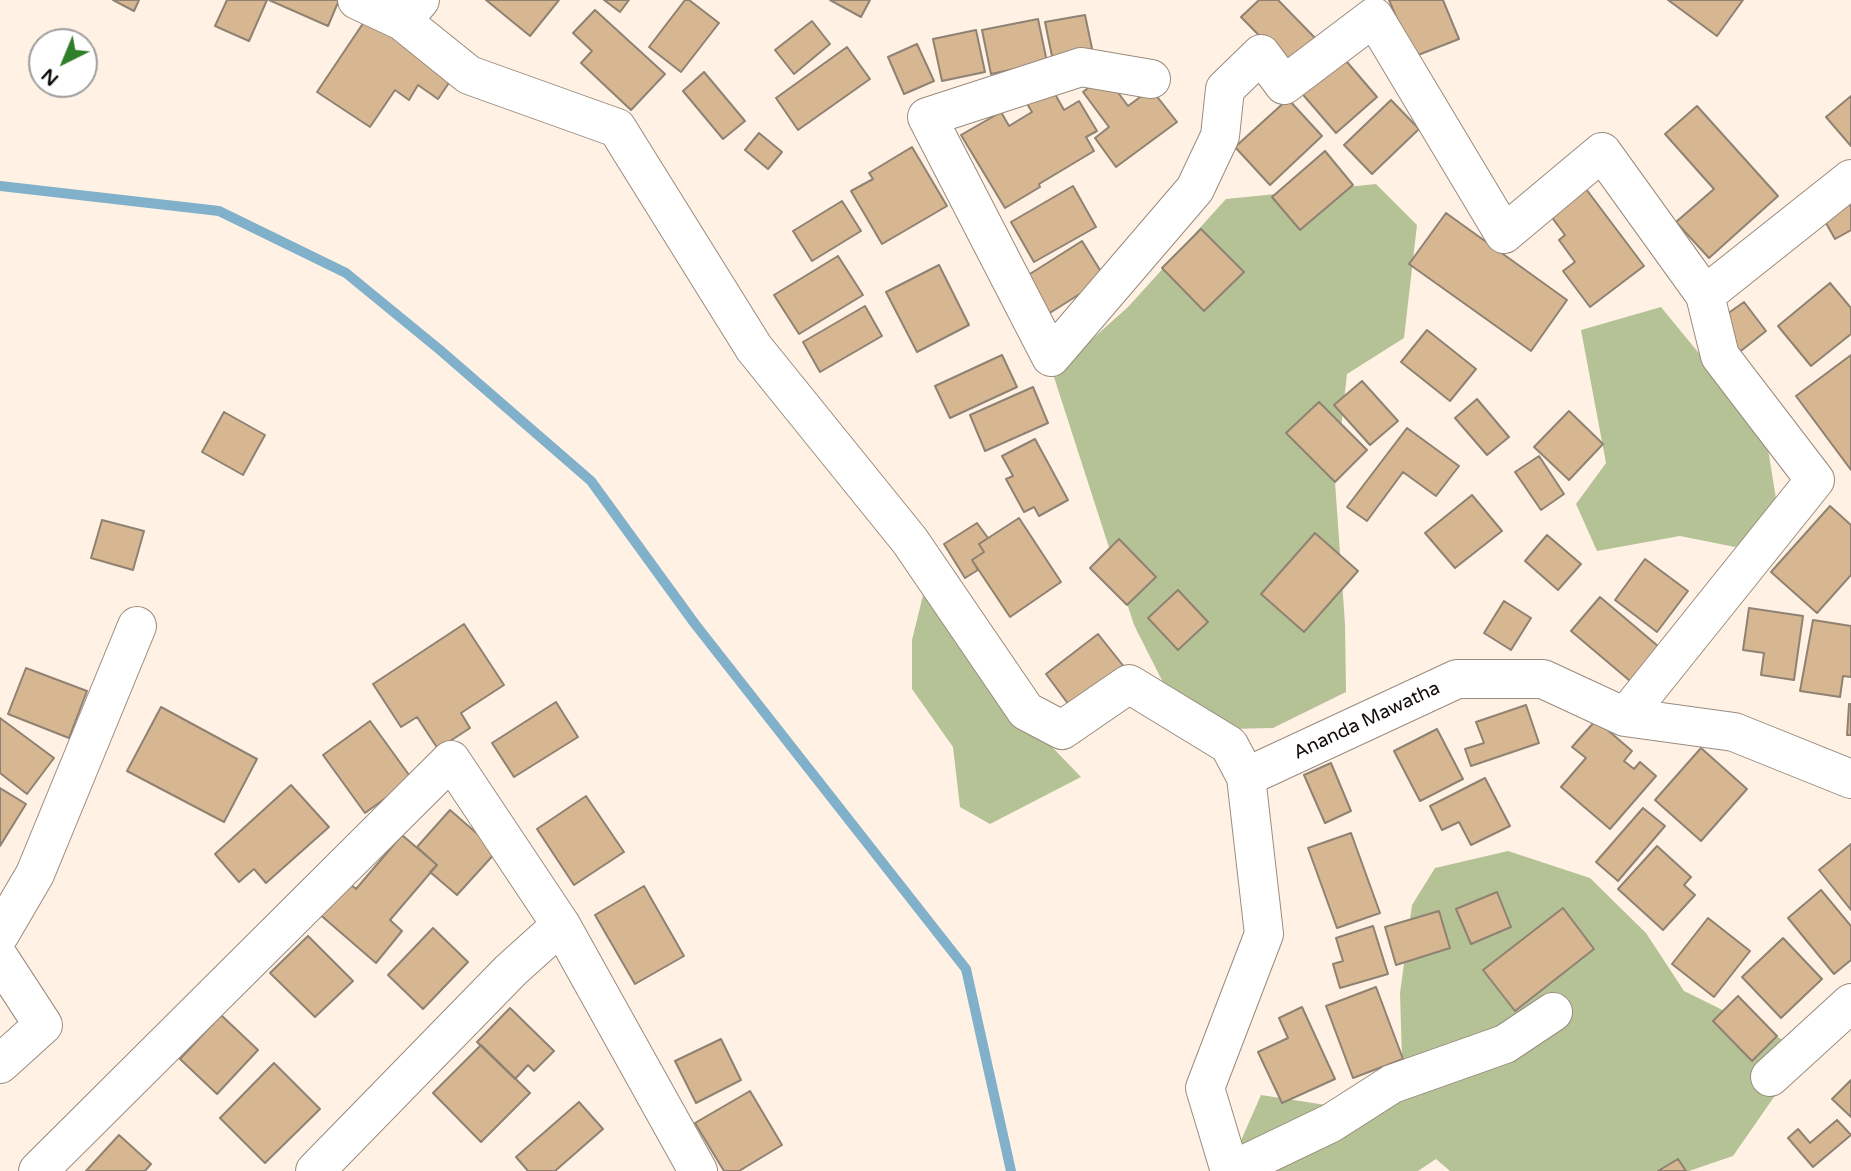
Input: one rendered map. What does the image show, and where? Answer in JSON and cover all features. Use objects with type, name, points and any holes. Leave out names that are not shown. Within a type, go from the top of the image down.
[{"type":"street","points":[[357,0],[411,10],[469,75],[617,128],[754,348],[910,541],[1026,710],[1062,730],[1129,684],[1228,744],[1246,778],[1264,934],[1205,1088],[1231,1171],[1331,1123],[1391,1084],[1505,1044],[1553,1012]]},
{"type":"street","points":[[1151,79],[1081,67],[927,117],[1051,357],[1195,189],[1220,136],[1225,89],[1261,54],[1284,85],[1374,17],[1504,234],[1602,152],[1704,295],[1720,355],[1815,480],[1625,717]]},
{"type":"street","points":[[1704,295],[1851,179]]},
{"type":"street","points":[[0,934],[35,874],[137,626]]},
{"type":"street","name":"Ananda Mawatha","points":[[1246,778],[1457,679],[1543,679],[1625,717],[1734,732],[1851,779]]},
{"type":"street","points":[[38,1171],[451,760],[561,925],[698,1171]]},
{"type":"street","points":[[315,1171],[511,970],[561,925]]},
{"type":"street","points":[[0,959],[43,1026],[0,1064]]},
{"type":"street","points":[[1770,1077],[1851,1003]]},
{"type":"green space","points":[[1376,184],[1417,225],[1404,338],[1347,374],[1335,482],[1345,624],[1346,692],[1273,728],[1187,730],[1134,625],[1053,374],[1128,307],[1226,199]]},
{"type":"green space","points":[[1661,307],[1702,357],[1768,449],[1778,511],[1735,547],[1680,536],[1597,551],[1576,504],[1606,463],[1581,330]]},
{"type":"green space","points":[[925,587],[1030,724],[1081,777],[990,824],[960,807],[953,747],[912,689],[912,640]]},
{"type":"green space","points":[[1508,851],[1590,878],[1646,933],[1684,991],[1806,1051],[1733,1156],[1689,1171],[1450,1171],[1436,1159],[1418,1171],[1247,1171],[1239,1145],[1261,1095],[1352,1109],[1403,1091],[1400,993],[1412,905],[1435,868]]},
{"type":"building","points":[[113,0],[139,0],[134,11]]},
{"type":"building","points":[[227,0],[267,0],[249,41],[215,26]]},
{"type":"building","points":[[269,0],[339,0],[328,26]]},
{"type":"building","points":[[486,0],[559,0],[530,36]]},
{"type":"building","points":[[604,0],[629,0],[620,12]]},
{"type":"building","points":[[685,0],[689,0],[719,23],[681,72],[649,47]]},
{"type":"building","points":[[830,0],[870,0],[861,17]]},
{"type":"building","points":[[1259,0],[1278,0],[1321,44],[1293,70],[1241,17]]},
{"type":"building","points":[[1389,0],[1443,0],[1459,39],[1413,57]]},
{"type":"building","points":[[1668,0],[1743,0],[1717,36]]},
{"type":"building","points":[[595,10],[665,74],[631,110],[581,63],[592,51],[573,33]]},
{"type":"building","points":[[1085,15],[1094,58],[1054,66],[1045,22]]},
{"type":"building","points":[[368,16],[455,74],[438,99],[418,85],[409,100],[395,90],[370,127],[317,92]]},
{"type":"building","points":[[1038,19],[1047,62],[991,74],[982,30]]},
{"type":"building","points":[[812,21],[830,44],[794,74],[775,50]]},
{"type":"building","points":[[976,30],[985,72],[942,81],[933,39]]},
{"type":"building","points":[[917,44],[934,81],[904,94],[888,57]]},
{"type":"building","points":[[847,47],[870,79],[798,130],[776,98]]},
{"type":"building","points":[[1341,55],[1377,97],[1336,133],[1299,90]]},
{"type":"building","points":[[704,72],[745,121],[723,139],[683,91]]},
{"type":"building","points":[[1105,75],[1128,106],[1151,89],[1177,122],[1116,167],[1095,138],[1109,127],[1083,92]]},
{"type":"building","points":[[1051,87],[1064,110],[1079,101],[1097,131],[1086,137],[1094,151],[1005,208],[961,135],[1001,112],[1009,126],[1032,112],[1026,102]]},
{"type":"building","points":[[1851,96],[1851,146],[1826,117]]},
{"type":"building","points":[[1288,99],[1322,136],[1270,185],[1235,147]]},
{"type":"building","points":[[1391,100],[1419,129],[1372,174],[1344,145]]},
{"type":"building","points":[[1697,106],[1778,196],[1709,258],[1676,222],[1714,189],[1665,134]]},
{"type":"building","points":[[759,133],[782,152],[768,169],[745,150]]},
{"type":"building","points":[[912,147],[947,206],[882,244],[851,191],[873,179],[869,173]]},
{"type":"building","points":[[1325,151],[1353,185],[1300,230],[1272,197]]},
{"type":"building","points":[[1580,181],[1644,266],[1590,307],[1563,271],[1575,262],[1559,240],[1565,235],[1544,207]]},
{"type":"building","points":[[1073,186],[1096,227],[1034,262],[1011,222]]},
{"type":"building","points":[[842,201],[861,231],[812,261],[793,231]]},
{"type":"building","points":[[1848,201],[1851,207],[1851,230],[1835,239],[1822,216]]},
{"type":"building","points":[[1446,213],[1567,300],[1531,351],[1409,264]]},
{"type":"building","points":[[1201,229],[1244,272],[1204,311],[1162,268]]},
{"type":"building","points":[[1082,241],[1105,278],[1045,316],[1022,279]]},
{"type":"building","points":[[838,256],[863,295],[799,334],[774,295]]},
{"type":"building","points":[[939,265],[969,325],[917,352],[886,292]]},
{"type":"building","points":[[1830,283],[1851,308],[1851,334],[1811,366],[1778,326]]},
{"type":"building","points":[[1744,302],[1766,331],[1737,354],[1713,324]]},
{"type":"building","points":[[865,306],[882,336],[820,372],[803,342]]},
{"type":"building","points":[[1427,330],[1476,369],[1450,401],[1401,362]]},
{"type":"building","points":[[1002,355],[1017,387],[950,418],[935,386]]},
{"type":"building","points":[[1851,355],[1851,470],[1796,396]]},
{"type":"building","points":[[1362,381],[1398,421],[1370,445],[1334,405]]},
{"type":"building","points":[[1033,387],[1048,423],[985,451],[970,415]]},
{"type":"building","points":[[1477,399],[1509,437],[1487,455],[1455,418]]},
{"type":"building","points":[[1319,402],[1367,450],[1335,482],[1286,433]]},
{"type":"building","points":[[1569,411],[1603,444],[1569,480],[1534,447]]},
{"type":"building","points":[[224,412],[265,435],[243,475],[202,452]]},
{"type":"building","points":[[1407,428],[1459,466],[1436,496],[1403,472],[1367,521],[1347,507]]},
{"type":"building","points":[[1035,439],[1068,500],[1039,516],[1034,507],[1024,512],[1006,479],[1013,476],[1002,456]]},
{"type":"building","points":[[1539,456],[1564,494],[1541,510],[1515,472]]},
{"type":"building","points":[[1472,495],[1502,531],[1455,568],[1425,533]]},
{"type":"building","points":[[1830,506],[1851,525],[1851,575],[1817,613],[1771,572]]},
{"type":"building","points":[[1019,518],[1061,582],[1010,617],[972,560],[984,552],[979,544]]},
{"type":"building","points":[[102,520],[144,531],[133,570],[91,558]]},
{"type":"building","points":[[977,523],[988,538],[979,544],[984,552],[972,560],[978,570],[965,578],[944,544]]},
{"type":"building","points":[[1315,533],[1358,571],[1304,632],[1261,594]]},
{"type":"building","points":[[1547,535],[1581,564],[1558,590],[1525,561]]},
{"type":"building","points":[[1119,539],[1156,577],[1127,605],[1090,568]]},
{"type":"building","points":[[1645,559],[1688,591],[1657,632],[1615,600]]},
{"type":"building","points":[[1178,590],[1208,622],[1178,650],[1148,618]]},
{"type":"building","points":[[1600,597],[1665,652],[1636,686],[1571,631]]},
{"type":"building","points":[[1504,601],[1531,618],[1511,650],[1484,633]]},
{"type":"building","points":[[1749,608],[1803,616],[1794,680],[1761,675],[1764,653],[1743,650]]},
{"type":"building","points":[[1813,620],[1851,626],[1851,677],[1843,676],[1840,697],[1800,691]]},
{"type":"building","points":[[464,624],[504,685],[461,713],[470,728],[438,749],[417,717],[401,727],[373,684]]},
{"type":"building","points":[[1098,634],[1125,668],[1072,709],[1046,674]]},
{"type":"building","points":[[26,668],[87,691],[69,738],[8,714]]},
{"type":"building","points":[[556,702],[578,737],[514,777],[492,743]]},
{"type":"building","points":[[1849,704],[1851,735],[1847,735]]},
{"type":"building","points":[[1526,705],[1539,743],[1471,766],[1465,749],[1484,743],[1476,722]]},
{"type":"building","points":[[161,707],[257,759],[224,822],[127,771]]},
{"type":"building","points":[[0,718],[54,758],[27,794],[0,773]]},
{"type":"building","points":[[1596,720],[1632,751],[1624,761],[1634,769],[1640,762],[1656,776],[1610,829],[1561,787],[1586,758],[1572,747]]},
{"type":"building","points":[[370,721],[412,779],[365,813],[323,755]]},
{"type":"building","points":[[1437,729],[1463,779],[1420,801],[1394,751]]},
{"type":"building","points":[[1701,748],[1747,789],[1701,841],[1655,800]]},
{"type":"building","points":[[1331,763],[1351,811],[1325,823],[1304,775]]},
{"type":"building","points":[[1485,778],[1510,826],[1471,845],[1459,822],[1442,830],[1430,806]]},
{"type":"building","points":[[291,785],[329,827],[266,883],[254,869],[239,882],[215,854]]},
{"type":"building","points":[[0,788],[26,804],[0,846]]},
{"type":"building","points":[[586,796],[624,852],[574,885],[537,829]]},
{"type":"building","points":[[1643,808],[1665,826],[1618,881],[1596,862]]},
{"type":"building","points":[[450,810],[497,851],[457,895],[430,872],[437,865],[417,847]]},
{"type":"building","points":[[1351,833],[1380,913],[1337,928],[1308,848]]},
{"type":"building","points":[[402,835],[437,865],[390,920],[402,931],[376,963],[317,912],[344,879],[356,889]]},
{"type":"building","points":[[1851,844],[1851,910],[1819,870]]},
{"type":"building","points":[[1657,846],[1691,877],[1684,885],[1695,895],[1663,930],[1618,889]]},
{"type":"building","points":[[644,886],[684,956],[635,984],[595,915]]},
{"type":"building","points":[[1821,890],[1851,926],[1851,960],[1834,974],[1788,918]]},
{"type":"building","points":[[1497,892],[1511,927],[1471,944],[1456,909]]},
{"type":"building","points":[[1563,908],[1594,949],[1515,1011],[1483,970]]},
{"type":"building","points":[[1439,911],[1450,948],[1396,965],[1385,927]]},
{"type":"building","points":[[1708,918],[1750,951],[1714,997],[1672,964]]},
{"type":"building","points":[[1373,926],[1388,974],[1340,988],[1333,964],[1343,961],[1336,938]]},
{"type":"building","points":[[433,928],[468,962],[423,1009],[388,975]]},
{"type":"building","points":[[308,936],[353,981],[315,1017],[270,973]]},
{"type":"building","points":[[1783,938],[1822,979],[1781,1018],[1742,977]]},
{"type":"building","points":[[1376,987],[1403,1059],[1353,1078],[1326,1006]]},
{"type":"building","points":[[1738,996],[1777,1036],[1752,1061],[1713,1021]]},
{"type":"building","points":[[1302,1007],[1335,1079],[1282,1103],[1258,1052],[1288,1038],[1279,1018]]},
{"type":"building","points":[[510,1008],[554,1051],[534,1071],[528,1065],[515,1079],[477,1042]]},
{"type":"building","points":[[221,1015],[258,1050],[217,1094],[180,1059]]},
{"type":"building","points":[[721,1039],[741,1080],[696,1103],[675,1061]]},
{"type":"building","points":[[481,1045],[530,1093],[481,1142],[433,1093]]},
{"type":"building","points":[[274,1063],[320,1109],[265,1163],[220,1118]]},
{"type":"building","points":[[1851,1080],[1851,1117],[1832,1099]]},
{"type":"building","points":[[750,1091],[782,1145],[739,1171],[724,1171],[695,1123]]},
{"type":"building","points":[[579,1102],[603,1129],[555,1171],[528,1171],[516,1157]]},
{"type":"building","points":[[1837,1120],[1851,1135],[1813,1167],[1788,1138],[1798,1129],[1810,1143]]},
{"type":"building","points":[[119,1135],[151,1164],[145,1171],[86,1171]]},
{"type":"building","points":[[1678,1159],[1686,1171],[1658,1171]]},
{"type":"waterway","points":[[0,186],[219,211],[346,273],[440,350],[591,481],[695,624],[966,969],[1011,1171]]}]
